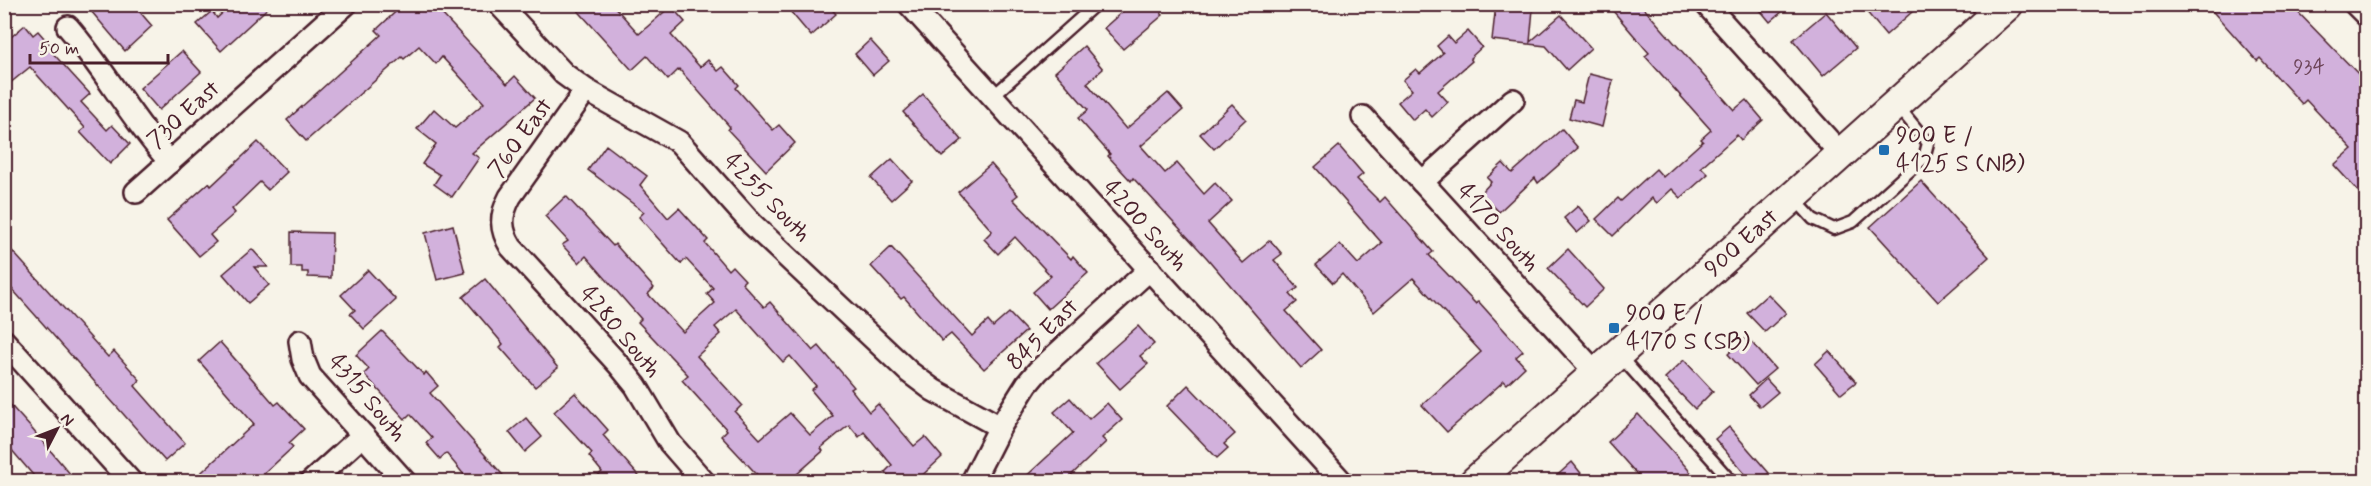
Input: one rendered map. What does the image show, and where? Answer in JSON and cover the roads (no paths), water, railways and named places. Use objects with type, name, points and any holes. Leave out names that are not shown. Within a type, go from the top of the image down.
[{"type":"main road","name":"900 East","points":[[1475,482],[1896,104],[1991,10]]},
{"type":"street","name":"730 East","points":[[136,192],[346,4]]},
{"type":"street","name":"4255 South","points":[[499,4],[564,74],[586,90],[679,142],[752,224],[909,372],[933,390],[1000,427]]},
{"type":"street","name":"4200 South","points":[[909,4],[1342,482]]},
{"type":"street","points":[[1706,4],[1841,154]]},
{"type":"street","points":[[2355,4],[2367,15]]},
{"type":"street","points":[[68,27],[92,55],[139,126],[170,162]]},
{"type":"street","name":"760 East","points":[[501,217],[510,197],[586,90]]},
{"type":"street","points":[[1422,182],[1513,100]]},
{"type":"street","name":"4170 South","points":[[1363,117],[1596,373]]},
{"type":"street","name":"4280 South","points":[[501,217],[503,234],[511,247],[619,365],[636,386],[670,443],[704,482]]},
{"type":"street","name":"845 East","points":[[972,482],[1000,427],[1027,384],[1038,371],[1150,269]]},
{"type":"street","points":[[4,341],[131,482]]},
{"type":"street","name":"4315 South","points":[[300,341],[310,376],[405,482]]},
{"type":"street","points":[[311,482],[363,435]]},
{"type":"lane","points":[[993,96],[1096,4]]},
{"type":"lane","points":[[1793,197],[1813,219],[1834,229],[1853,222],[1924,158],[1928,143],[1896,104]]},
{"type":"lane","points":[[1617,353],[1732,482]]},
{"type":"place","name":"900 E / 4125 S (NB)","points":[[1884,150]]},
{"type":"place","name":"900 E / 4170 S (SB)","points":[[1614,328]]}]
